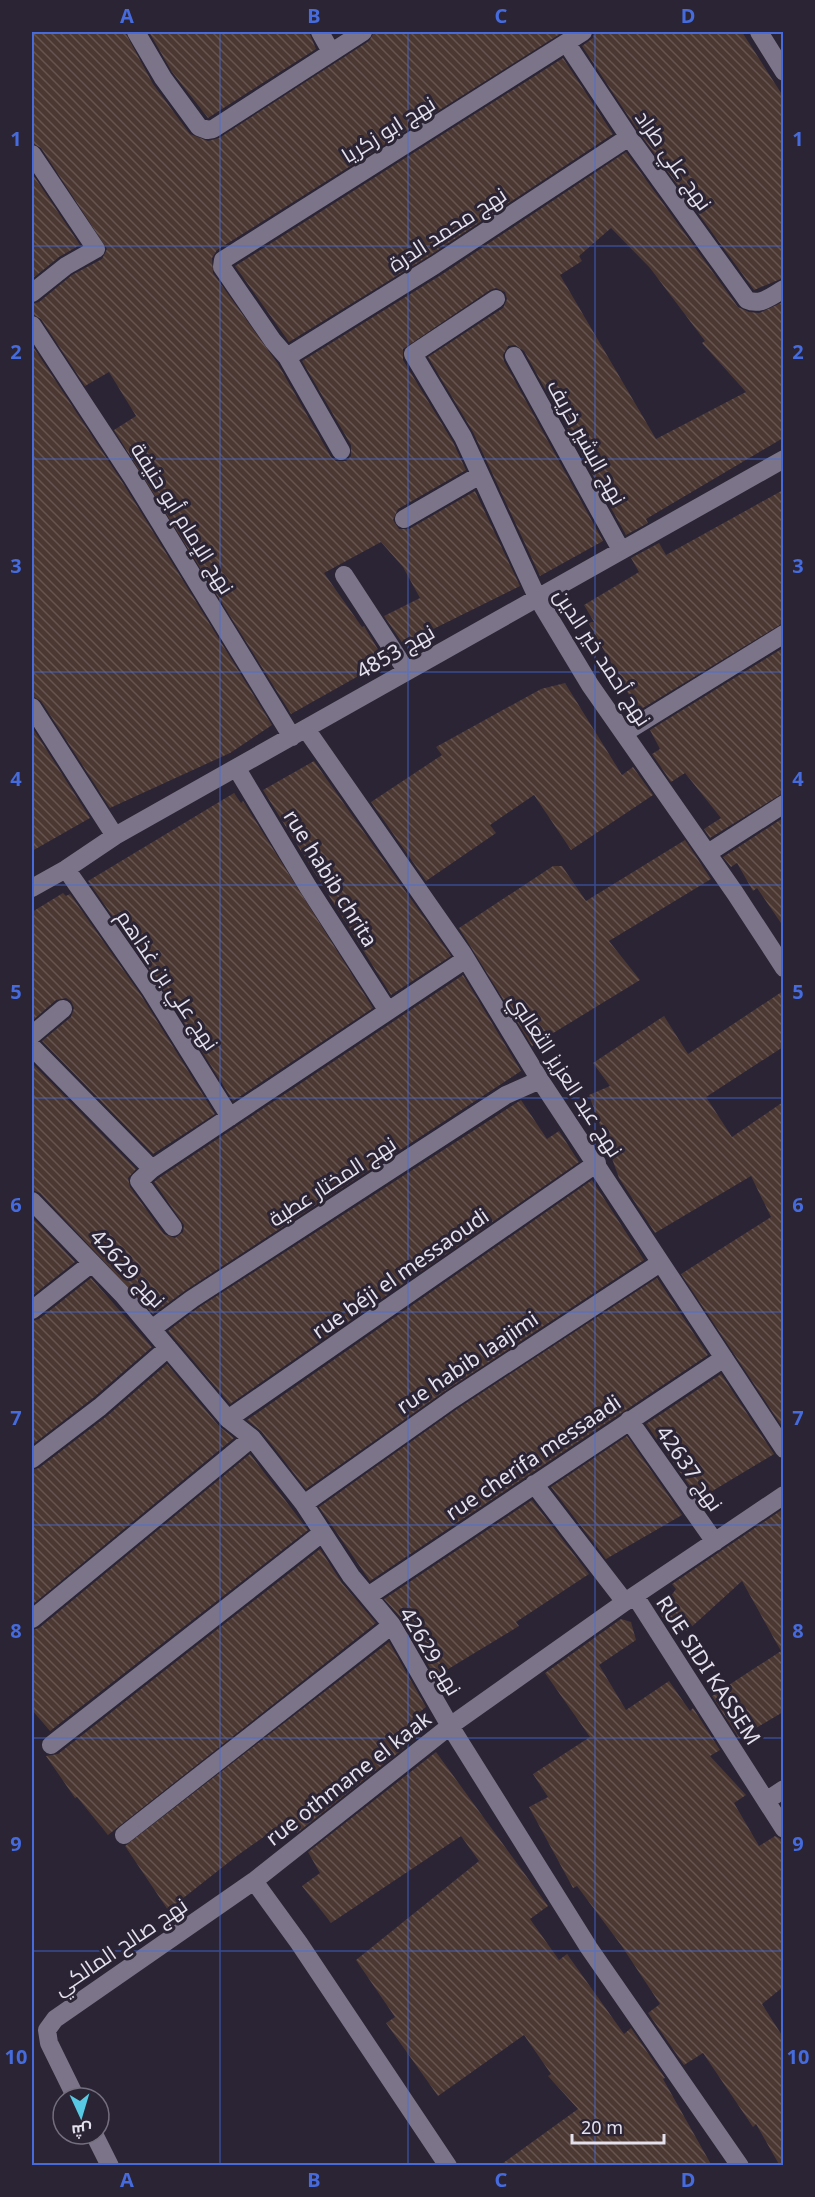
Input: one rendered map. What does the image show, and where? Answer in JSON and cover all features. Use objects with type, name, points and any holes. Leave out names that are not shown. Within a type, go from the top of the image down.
[{"type":"street","points":[[136,32],[163,78],[200,127],[207,130],[213,129],[330,50],[363,32]]},
{"type":"street","points":[[320,32],[330,50]]},
{"type":"street","name":"نهج ابو زكريا","points":[[287,357],[222,267],[227,255],[583,32]]},
{"type":"street","points":[[759,32],[783,72]]},
{"type":"street","name":"نهج علي طراد","points":[[567,44],[629,137],[747,300],[755,303],[762,301],[783,289]]},
{"type":"street","name":"نهج محمد الدرة","points":[[287,357],[435,264],[629,137]]},
{"type":"street","points":[[32,154],[96,249],[66,266],[32,293]]},
{"type":"street","name":"نهج أحمد خير الدين","points":[[496,299],[413,354],[463,437],[537,597],[590,685],[781,959]]},
{"type":"street","name":"نهج الإمام أبو حنيفة","points":[[32,325],[299,733]]},
{"type":"street","name":"نهج البشير خريف","points":[[514,356],[621,550]]},
{"type":"street","points":[[287,357],[341,451]]},
{"type":"street","name":"نهج 4853","points":[[32,888],[66,869],[115,836],[783,459]]},
{"type":"street","points":[[404,519],[480,475]]},
{"type":"street","points":[[344,575],[406,670]]},
{"type":"street","points":[[624,733],[783,634]]},
{"type":"street","points":[[32,707],[115,836]]},
{"type":"street","name":"نهج عبد العزيز الثعالبي","points":[[299,733],[466,959],[540,1080],[597,1163],[783,1449]]},
{"type":"street","name":"rue habib chrita","points":[[237,769],[308,887],[388,1011]]},
{"type":"street","points":[[708,853],[783,804]]},
{"type":"street","name":"نهج علي بن غذاهم","points":[[66,869],[150,989],[230,1117]]},
{"type":"street","points":[[173,1227],[139,1181],[230,1117],[466,959]]},
{"type":"street","points":[[32,1035],[63,1009]]},
{"type":"street","points":[[32,1047],[152,1170]]},
{"type":"street","name":"نهج المختار عطية","points":[[153,1328],[192,1299],[506,1095],[540,1080]]},
{"type":"street","name":"rue béji el messaoudi","points":[[228,1419],[597,1163]]},
{"type":"street","name":"نهج 42629","points":[[32,1201],[153,1328],[228,1419],[252,1438],[303,1504],[368,1596],[392,1625],[450,1726],[589,1948],[740,2166]]},
{"type":"street","points":[[32,1310],[92,1263]]},
{"type":"street","name":"rue habib laajimi","points":[[303,1504],[471,1386],[660,1263]]},
{"type":"street","points":[[32,1459],[100,1407],[168,1348]]},
{"type":"street","name":"rue cherifa messaadi","points":[[368,1596],[724,1358]]},
{"type":"street","name":"نهج 42637","points":[[629,1420],[715,1542]]},
{"type":"street","points":[[32,1618],[252,1438]]},
{"type":"street","name":"RUE SIDI KASSEM","points":[[534,1484],[630,1599],[783,1828]]},
{"type":"street","name":"rue othmane el kaak","points":[[254,1881],[450,1726],[783,1495]]},
{"type":"street","points":[[51,1745],[322,1533]]},
{"type":"street","points":[[124,1835],[392,1625]]},
{"type":"street","points":[[766,1801],[783,1789]]},
{"type":"street","points":[[254,1881],[299,1943],[448,2166]]},
{"type":"street","name":"نهج صالح المالكي","points":[[70,2086],[49,2043],[47,2031],[54,2019],[254,1881]]},
{"type":"street","points":[[100,2146],[110,2166]]},
{"type":"building","points":[[32,32],[125,32],[153,84],[190,134],[208,141],[219,138],[369,41],[374,32],[563,32],[217,250],[212,258],[213,273],[278,364],[331,457],[336,461],[346,461],[351,456],[351,445],[302,361],[441,275],[626,152],[738,307],[759,313],[783,302],[783,438],[646,519],[648,523],[626,535],[524,351],[515,345],[508,346],[503,355],[504,361],[603,541],[540,576],[473,432],[428,357],[503,308],[507,299],[505,292],[496,288],[490,290],[403,349],[403,360],[453,442],[466,470],[398,509],[393,520],[399,529],[409,529],[475,491],[520,586],[403,644],[384,616],[420,598],[403,567],[381,542],[324,573],[362,627],[364,626],[385,661],[291,714],[114,430],[136,416],[109,372],[85,386],[41,319],[32,314],[32,304],[39,302],[72,275],[102,259],[107,249],[41,148],[32,143]],"holes":[[[611,228],[650,268],[705,341],[702,343],[746,392],[656,439],[560,275],[582,261],[579,256]]]},
{"type":"building","points":[[149,32],[309,32],[316,49],[208,118],[172,72]]},
{"type":"building","points":[[594,32],[742,32],[783,96],[783,278],[754,290],[638,131],[582,46],[593,38]]},
{"type":"building","points":[[563,58],[613,134],[429,256],[289,342],[235,266]]},
{"type":"building","points":[[32,173],[80,245],[59,257],[32,279]]},
{"type":"building","points":[[32,345],[123,483],[272,725],[230,753],[110,808],[41,701],[32,696]]},
{"type":"building","points":[[783,490],[783,623],[638,711],[588,622],[594,622],[584,605],[639,572],[631,558],[659,543],[666,555]]},
{"type":"building","points":[[783,648],[783,793],[710,838],[704,829],[721,818],[685,773],[671,782],[652,754],[660,749],[650,730]]},
{"type":"building","points":[[565,683],[622,775],[633,767],[653,795],[571,850],[534,795],[490,825],[496,833],[426,881],[371,802],[442,755],[436,747],[541,689]]},
{"type":"building","points":[[32,727],[90,818],[32,851]]},
{"type":"building","points":[[314,761],[451,956],[391,995],[263,790]]},
{"type":"building","points":[[234,793],[241,803],[243,801],[373,1008],[233,1101],[159,983],[88,881]]},
{"type":"building","points":[[783,818],[783,926],[757,888],[753,891],[737,863],[731,867],[723,857]]},
{"type":"building","points":[[685,840],[711,879],[609,941],[640,980],[532,1046],[459,928],[553,866],[562,866],[586,901]]},
{"type":"building","points":[[63,893],[66,896],[70,894],[141,995],[215,1114],[153,1154],[42,1041],[71,1017],[74,1008],[71,1001],[66,998],[56,1000],[32,1021],[32,912]]},
{"type":"building","points":[[463,975],[521,1071],[186,1290],[153,1314],[40,1193],[32,1190],[32,1063],[136,1169],[128,1178],[130,1187],[164,1234],[175,1238],[183,1232],[184,1225],[154,1182]]},
{"type":"building","points":[[783,991],[783,1047],[706,1097],[732,1137],[783,1102],[783,1428],[681,1274],[771,1217],[751,1176],[655,1233],[619,1178],[589,1095],[610,1086],[593,1063],[664,1016],[688,1054]]},
{"type":"building","points":[[521,1100],[547,1139],[559,1131],[579,1162],[230,1404],[168,1331],[198,1308]]},
{"type":"building","points":[[592,1180],[644,1260],[445,1391],[306,1489],[261,1431],[247,1420]]},
{"type":"building","points":[[32,1217],[75,1262],[32,1296]]},
{"type":"building","points":[[91,1278],[152,1347],[93,1398],[32,1445],[32,1321],[39,1319]]},
{"type":"building","points":[[657,1278],[708,1355],[370,1581],[319,1507],[457,1409]]},
{"type":"building","points":[[167,1364],[219,1426],[234,1438],[32,1605],[32,1470],[39,1468],[107,1416]]},
{"type":"building","points":[[721,1374],[774,1454],[699,1499],[646,1424]]},
{"type":"building","points":[[627,1436],[682,1515],[606,1559],[551,1487]]},
{"type":"building","points":[[250,1454],[308,1530],[50,1731],[32,1710],[32,1630],[39,1628]]},
{"type":"building","points":[[532,1500],[589,1574],[516,1622],[519,1626],[435,1677],[402,1619],[384,1599]]},
{"type":"building","points":[[783,1509],[783,1712],[739,1738],[712,1696],[781,1651],[742,1581],[687,1631],[664,1620],[659,1612],[676,1589],[672,1584]]},
{"type":"building","points":[[320,1549],[342,1583],[376,1623],[108,1835],[77,1797],[75,1798],[46,1756],[58,1754]]},
{"type":"building","points":[[621,1619],[631,1622],[636,1640],[599,1665],[626,1710],[669,1681],[690,1711],[693,1708],[720,1750],[710,1756],[746,1795],[734,1803],[759,1846],[775,1836],[783,1840],[783,1987],[762,2004],[783,2037],[783,2166],[780,2166],[756,2124],[753,2127],[703,2053],[684,2065],[648,2013],[660,2004],[621,1945],[577,1886],[573,1888],[529,1807],[548,1797],[533,1774],[590,1737],[545,1673]]},
{"type":"building","points":[[389,1642],[426,1707],[412,1718],[423,1733],[297,1833],[289,1819],[238,1855],[168,1910],[125,1846]]},
{"type":"building","points":[[436,1752],[548,1906],[530,1919],[559,1960],[567,1954],[624,2034],[631,2028],[665,2078],[663,2079],[712,2166],[499,2166],[578,2109],[548,2076],[551,2074],[524,2035],[438,2096],[386,2023],[395,2017],[356,1960],[479,1861],[461,1836],[331,1923],[302,1886],[320,1873],[308,1852]]}]
